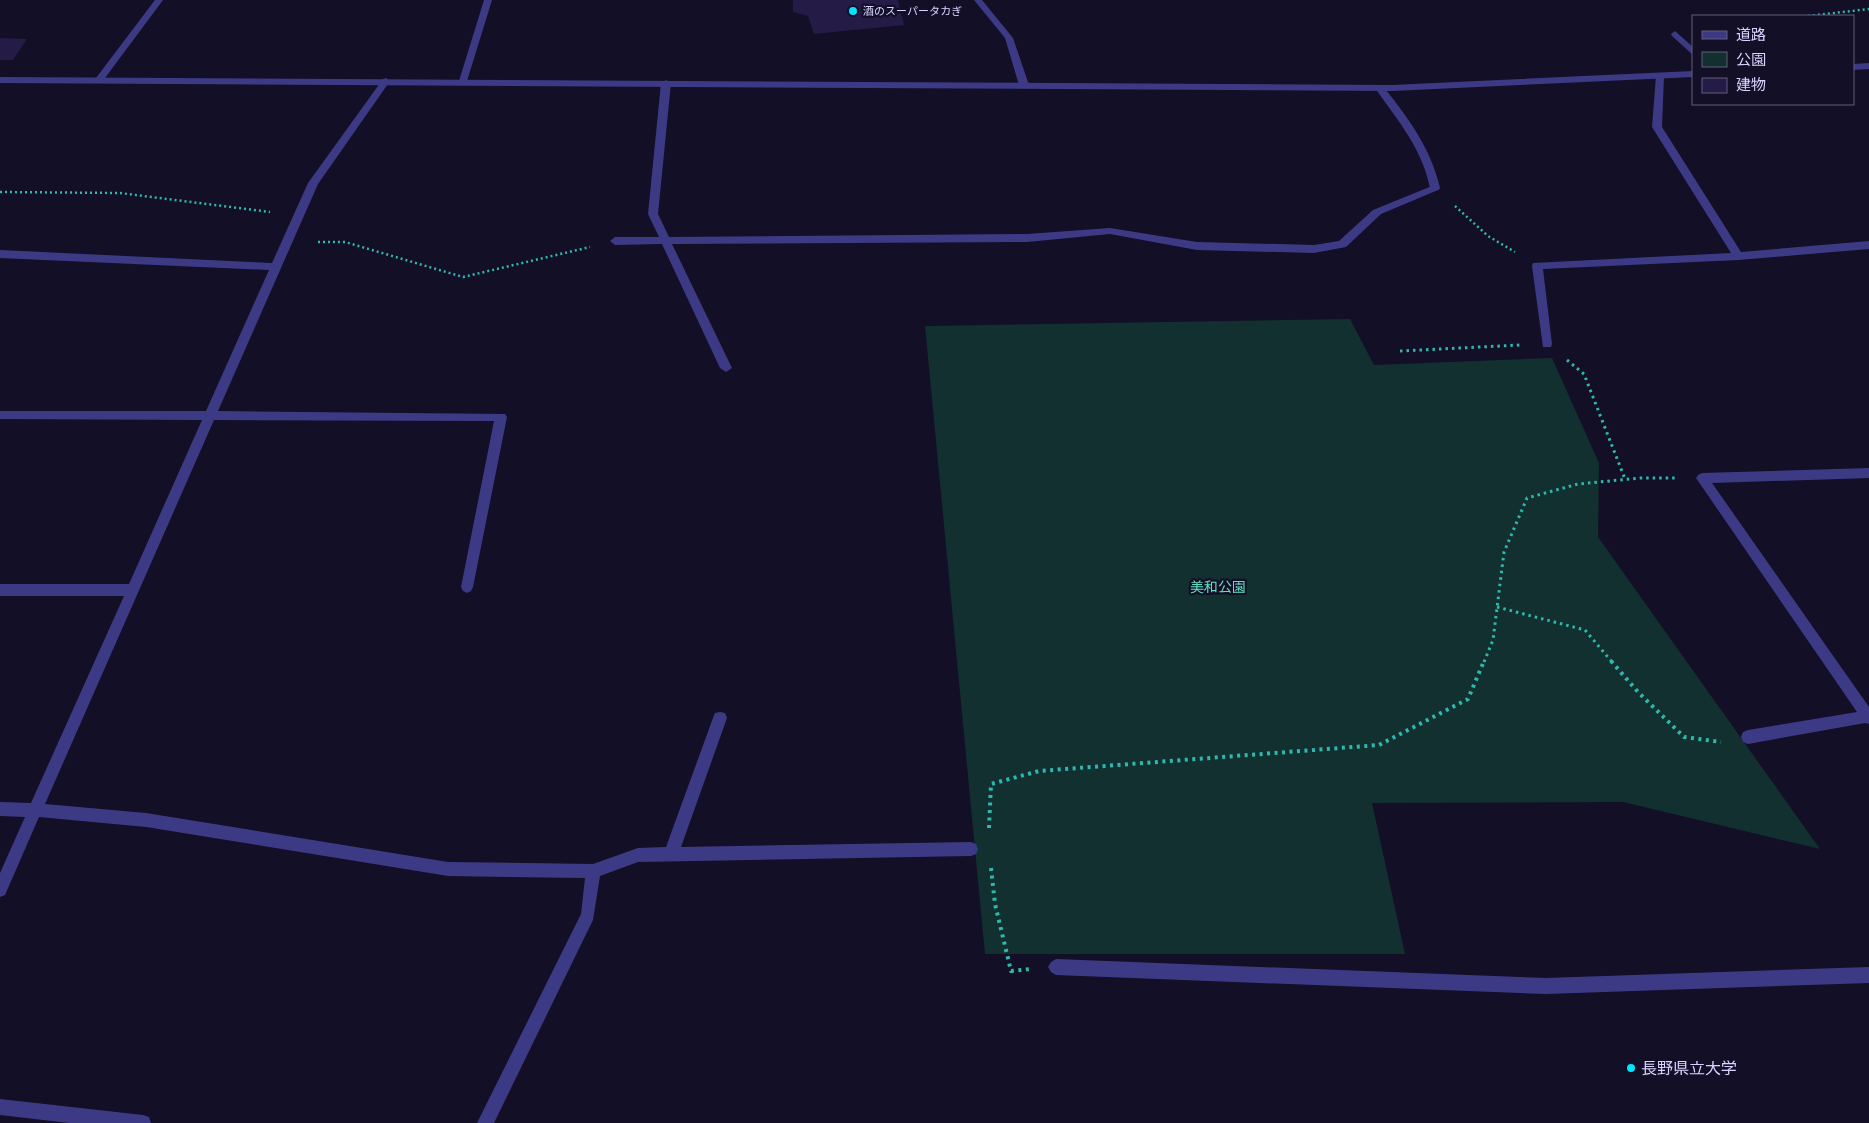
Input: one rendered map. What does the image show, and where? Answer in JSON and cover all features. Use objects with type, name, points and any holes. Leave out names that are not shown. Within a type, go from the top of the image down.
[{"type":"street","points":[[99,80],[159,0]]},
{"type":"street","points":[[463,81],[488,0]]},
{"type":"street","points":[[978,0],[1009,38],[1024,85]]},
{"type":"street","points":[[1675,34],[1692,51]]},
{"type":"street","points":[[1854,67],[1869,66]]},
{"type":"street","points":[[0,80],[463,81],[1380,88],[1692,74]]},
{"type":"street","points":[[1660,76],[1657,127],[1738,256]]},
{"type":"street","points":[[0,890],[313,182],[386,81]]},
{"type":"street","points":[[666,83],[653,214],[726,368]]},
{"type":"street","points":[[615,241],[667,242],[941,237],[1027,238],[1110,231],[1197,246],[1314,249],[1342,244],[1378,212],[1435,188],[1433,171],[1423,146],[1380,88]]},
{"type":"street","points":[[1547,344],[1537,266],[1738,256],[1869,245]]},
{"type":"street","points":[[0,254],[275,267]]},
{"type":"street","points":[[0,415],[501,417],[467,587]]},
{"type":"street","points":[[1702,478],[1869,473]]},
{"type":"street","points":[[1702,478],[1869,717],[1748,737]]},
{"type":"street","points":[[0,590],[132,590]]},
{"type":"street","points":[[671,854],[720,718]]},
{"type":"street","points":[[0,809],[35,810],[146,820],[448,869],[593,871],[638,856],[671,854],[971,849]]},
{"type":"street","points":[[485,1123],[588,915],[593,871]]},
{"type":"street","points":[[1056,967],[1546,986],[1869,975]]},
{"type":"street","points":[[0,1107],[143,1123]]},
{"type":"path","points":[[1817,15],[1869,9]]},
{"type":"path","points":[[1435,188],[1488,236],[1537,266]]},
{"type":"path","points":[[0,192],[120,193],[298,216]]},
{"type":"path","points":[[287,242],[345,242],[463,277],[615,241]]},
{"type":"path","points":[[1400,351],[1547,344],[1584,374],[1625,479]]},
{"type":"path","points":[[1056,967],[1011,971],[995,904],[988,843],[991,784],[1039,771],[1378,745],[1468,698],[1493,640],[1504,552],[1527,498],[1578,484],[1625,479],[1702,478]]},
{"type":"path","points":[[1497,607],[1585,630],[1638,692],[1684,737],[1723,742],[1748,737]]},
{"type":"path","points":[[971,849],[988,843]]},
{"type":"green space","name":"美和公園","points":[[1350,319],[1374,365],[1552,358],[1599,463],[1598,537],[1820,849],[1623,802],[1372,803],[1405,954],[985,954],[925,326]]},
{"type":"building","points":[[793,0],[898,0],[904,25],[814,34],[808,16],[793,12]]},
{"type":"building","points":[[0,38],[27,39],[13,60],[0,60]]},
{"type":"place","name":"酒のスーパータカぎ","points":[[853,11]]},
{"type":"place","name":"長野県立大学","points":[[1631,1068]]}]
